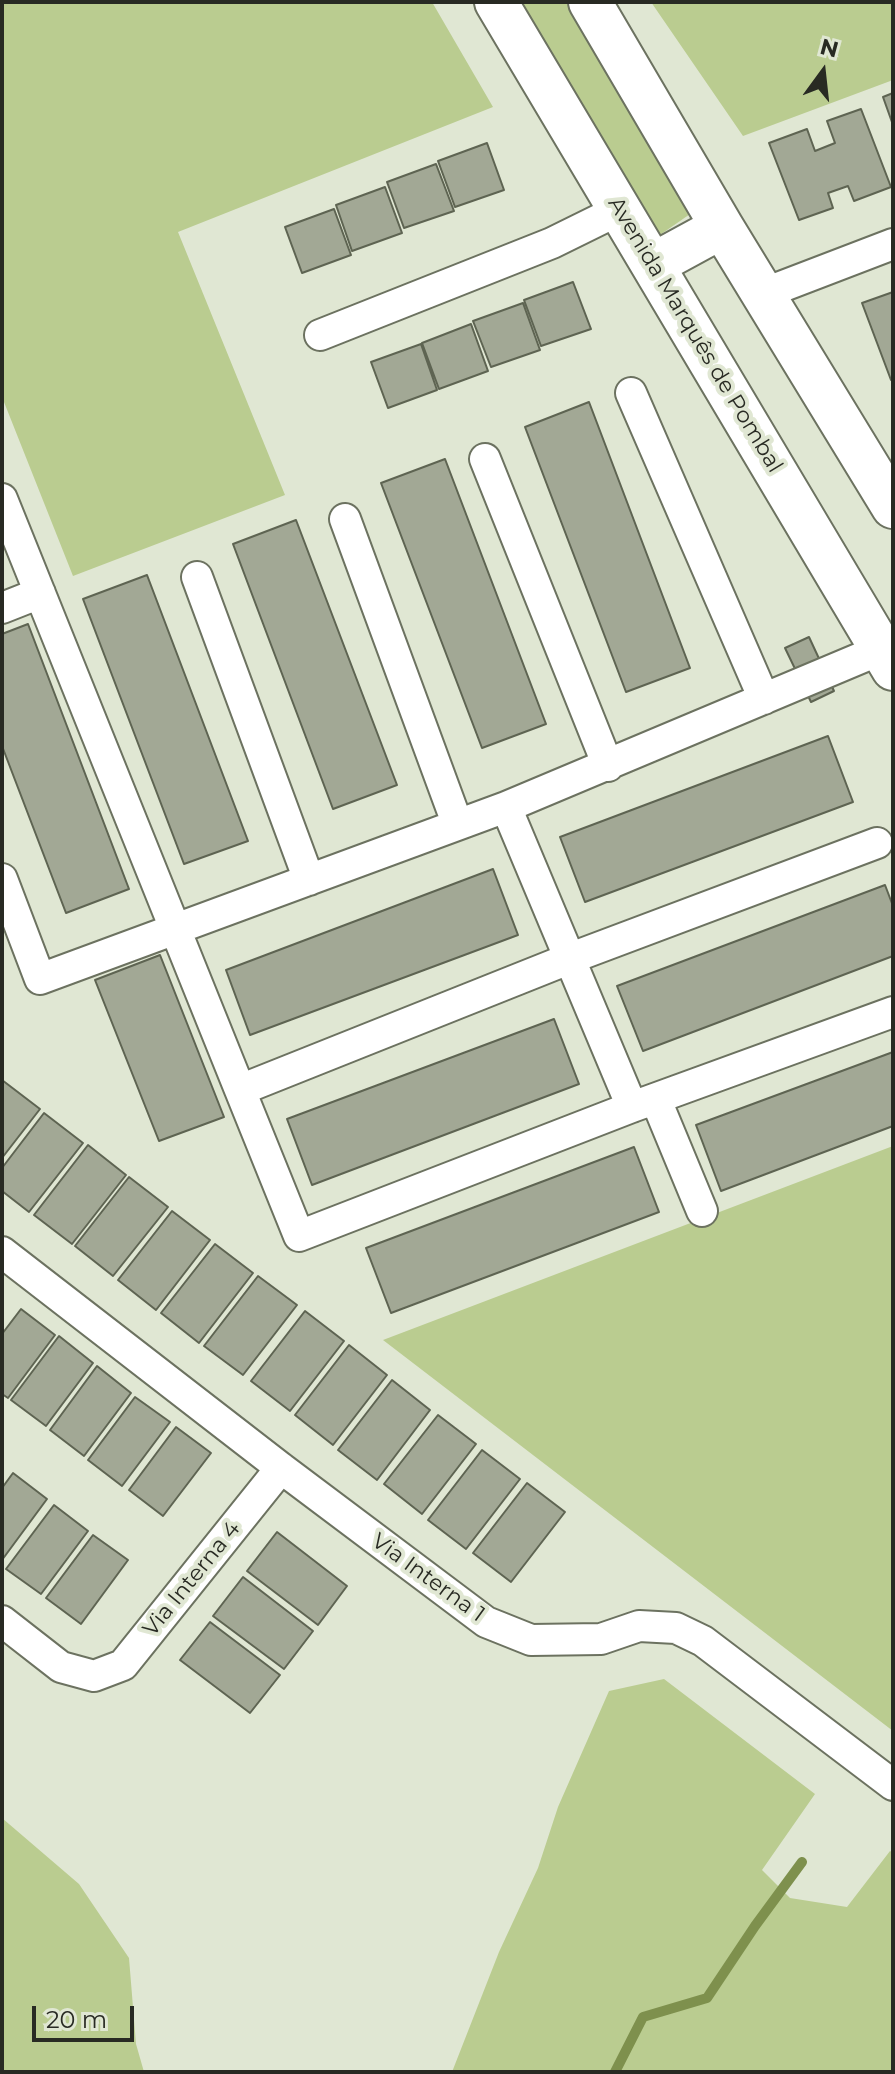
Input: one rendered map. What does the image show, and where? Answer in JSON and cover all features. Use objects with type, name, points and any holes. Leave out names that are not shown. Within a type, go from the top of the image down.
[{"type":"main road","name":"Avenida Marquês de Pombal","points":[[496,2],[887,659]]},
{"type":"main road","points":[[590,2],[722,227],[893,507]]},
{"type":"main road","points":[[654,264],[722,227]]},
{"type":"street","points":[[320,335],[552,243],[621,209]]},
{"type":"street","points":[[765,293],[893,244]]},
{"type":"street","points":[[631,393],[764,699]]},
{"type":"street","points":[[485,459],[608,766]]},
{"type":"street","points":[[2,499],[299,1236],[893,1012]]},
{"type":"street","points":[[345,519],[457,823]]},
{"type":"street","points":[[197,577],[309,880]]},
{"type":"street","points":[[2,608],[40,593]]},
{"type":"street","points":[[2,879],[40,979],[506,807],[764,699],[887,659]]},
{"type":"street","points":[[506,807],[571,958],[702,1211]]},
{"type":"street","points":[[240,1090],[571,958],[877,843]]},
{"type":"street","name":"Via Interna 1","points":[[2,1252],[486,1622],[531,1640],[601,1639],[639,1626],[676,1628],[703,1641],[893,1785]]},
{"type":"street","name":"Via Interna 4","points":[[2,1621],[61,1667],[94,1676],[123,1665],[281,1468]]},
{"type":"green space","points":[[2,2],[432,2],[493,107],[178,232],[285,495],[73,576],[2,397]]},
{"type":"green space","points":[[520,2],[566,2],[693,212],[654,239]]},
{"type":"green space","points":[[651,2],[893,2],[893,80],[743,136]]},
{"type":"green space","points":[[893,1146],[893,1731],[383,1340]]},
{"type":"green space","points":[[664,1679],[815,1794],[762,1870],[790,1898],[847,1907],[890,1851],[893,1853],[893,2072],[452,2072],[499,1952],[538,1868],[558,1807],[609,1691]]},
{"type":"green space","points":[[2,1818],[79,1884],[129,1958],[136,2044],[144,2072],[2,2072]]},
{"type":"building","points":[[893,93],[893,125],[883,97]]},
{"type":"building","points":[[861,109],[891,187],[854,201],[848,186],[828,193],[833,208],[799,220],[769,143],[807,129],[815,151],[835,143],[827,121]]},
{"type":"building","points":[[487,143],[504,190],[455,207],[438,161]]},
{"type":"building","points":[[436,164],[454,211],[404,228],[387,182]]},
{"type":"building","points":[[385,187],[402,233],[352,251],[336,205]]},
{"type":"building","points":[[334,209],[351,255],[302,273],[285,227]]},
{"type":"building","points":[[573,282],[591,329],[541,346],[524,300]]},
{"type":"building","points":[[893,292],[893,380],[891,380],[862,303]]},
{"type":"building","points":[[523,303],[540,350],[491,367],[473,321]]},
{"type":"building","points":[[471,324],[488,371],[439,389],[422,343]]},
{"type":"building","points":[[421,344],[437,390],[388,408],[371,362]]},
{"type":"building","points":[[589,402],[690,668],[626,692],[525,427]]},
{"type":"building","points":[[445,459],[546,724],[482,748],[381,483]]},
{"type":"building","points":[[296,520],[397,785],[333,809],[233,544]]},
{"type":"building","points":[[147,575],[248,841],[184,864],[83,599]]},
{"type":"building","points":[[28,624],[129,889],[66,913],[2,746],[2,634]]},
{"type":"building","points":[[809,637],[834,691],[811,702],[785,648]]},
{"type":"building","points":[[828,736],[853,802],[585,902],[560,837]]},
{"type":"building","points":[[493,869],[518,935],[250,1035],[226,970]]},
{"type":"building","points":[[885,885],[893,906],[893,956],[643,1051],[617,986]]},
{"type":"building","points":[[160,955],[224,1117],[159,1141],[95,980]]},
{"type":"building","points":[[554,1019],[579,1084],[312,1185],[287,1119]]},
{"type":"building","points":[[893,1052],[893,1126],[721,1191],[696,1125]]},
{"type":"building","points":[[2,1080],[40,1109],[2,1158]]},
{"type":"building","points":[[44,1113],[83,1143],[29,1212],[2,1191],[2,1168]]},
{"type":"building","points":[[88,1145],[126,1175],[72,1244],[34,1215]]},
{"type":"building","points":[[634,1147],[659,1212],[391,1313],[366,1248]]},
{"type":"building","points":[[129,1177],[168,1207],[113,1276],[75,1246]]},
{"type":"building","points":[[172,1211],[210,1240],[156,1310],[118,1280]]},
{"type":"building","points":[[215,1244],[253,1273],[199,1343],[161,1313]]},
{"type":"building","points":[[258,1276],[297,1305],[243,1375],[204,1346]]},
{"type":"building","points":[[21,1309],[55,1335],[8,1398],[2,1394],[2,1334]]},
{"type":"building","points":[[305,1311],[344,1341],[290,1411],[251,1381]]},
{"type":"building","points":[[59,1336],[93,1363],[46,1426],[11,1400]]},
{"type":"building","points":[[349,1345],[387,1375],[333,1445],[295,1415]]},
{"type":"building","points":[[97,1366],[131,1393],[84,1456],[50,1430]]},
{"type":"building","points":[[392,1380],[430,1410],[377,1480],[338,1450]]},
{"type":"building","points":[[135,1397],[170,1422],[122,1486],[88,1460]]},
{"type":"building","points":[[438,1415],[476,1444],[422,1514],[384,1484]]},
{"type":"building","points":[[176,1427],[211,1453],[163,1516],[129,1490]]},
{"type":"building","points":[[482,1450],[520,1479],[466,1549],[428,1520]]},
{"type":"building","points":[[13,1473],[47,1499],[2,1560],[2,1488]]},
{"type":"building","points":[[527,1483],[565,1512],[511,1582],[473,1553]]},
{"type":"building","points":[[54,1505],[88,1531],[41,1594],[6,1569]]},
{"type":"building","points":[[277,1532],[347,1586],[318,1625],[247,1571]]},
{"type":"building","points":[[93,1535],[128,1560],[81,1624],[46,1598]]},
{"type":"building","points":[[243,1577],[313,1631],[284,1669],[213,1616]]},
{"type":"building","points":[[210,1622],[280,1675],[250,1713],[180,1660]]},
{"type":"waterway","points":[[615,2072],[643,2017],[707,1998],[802,1862]]}]
